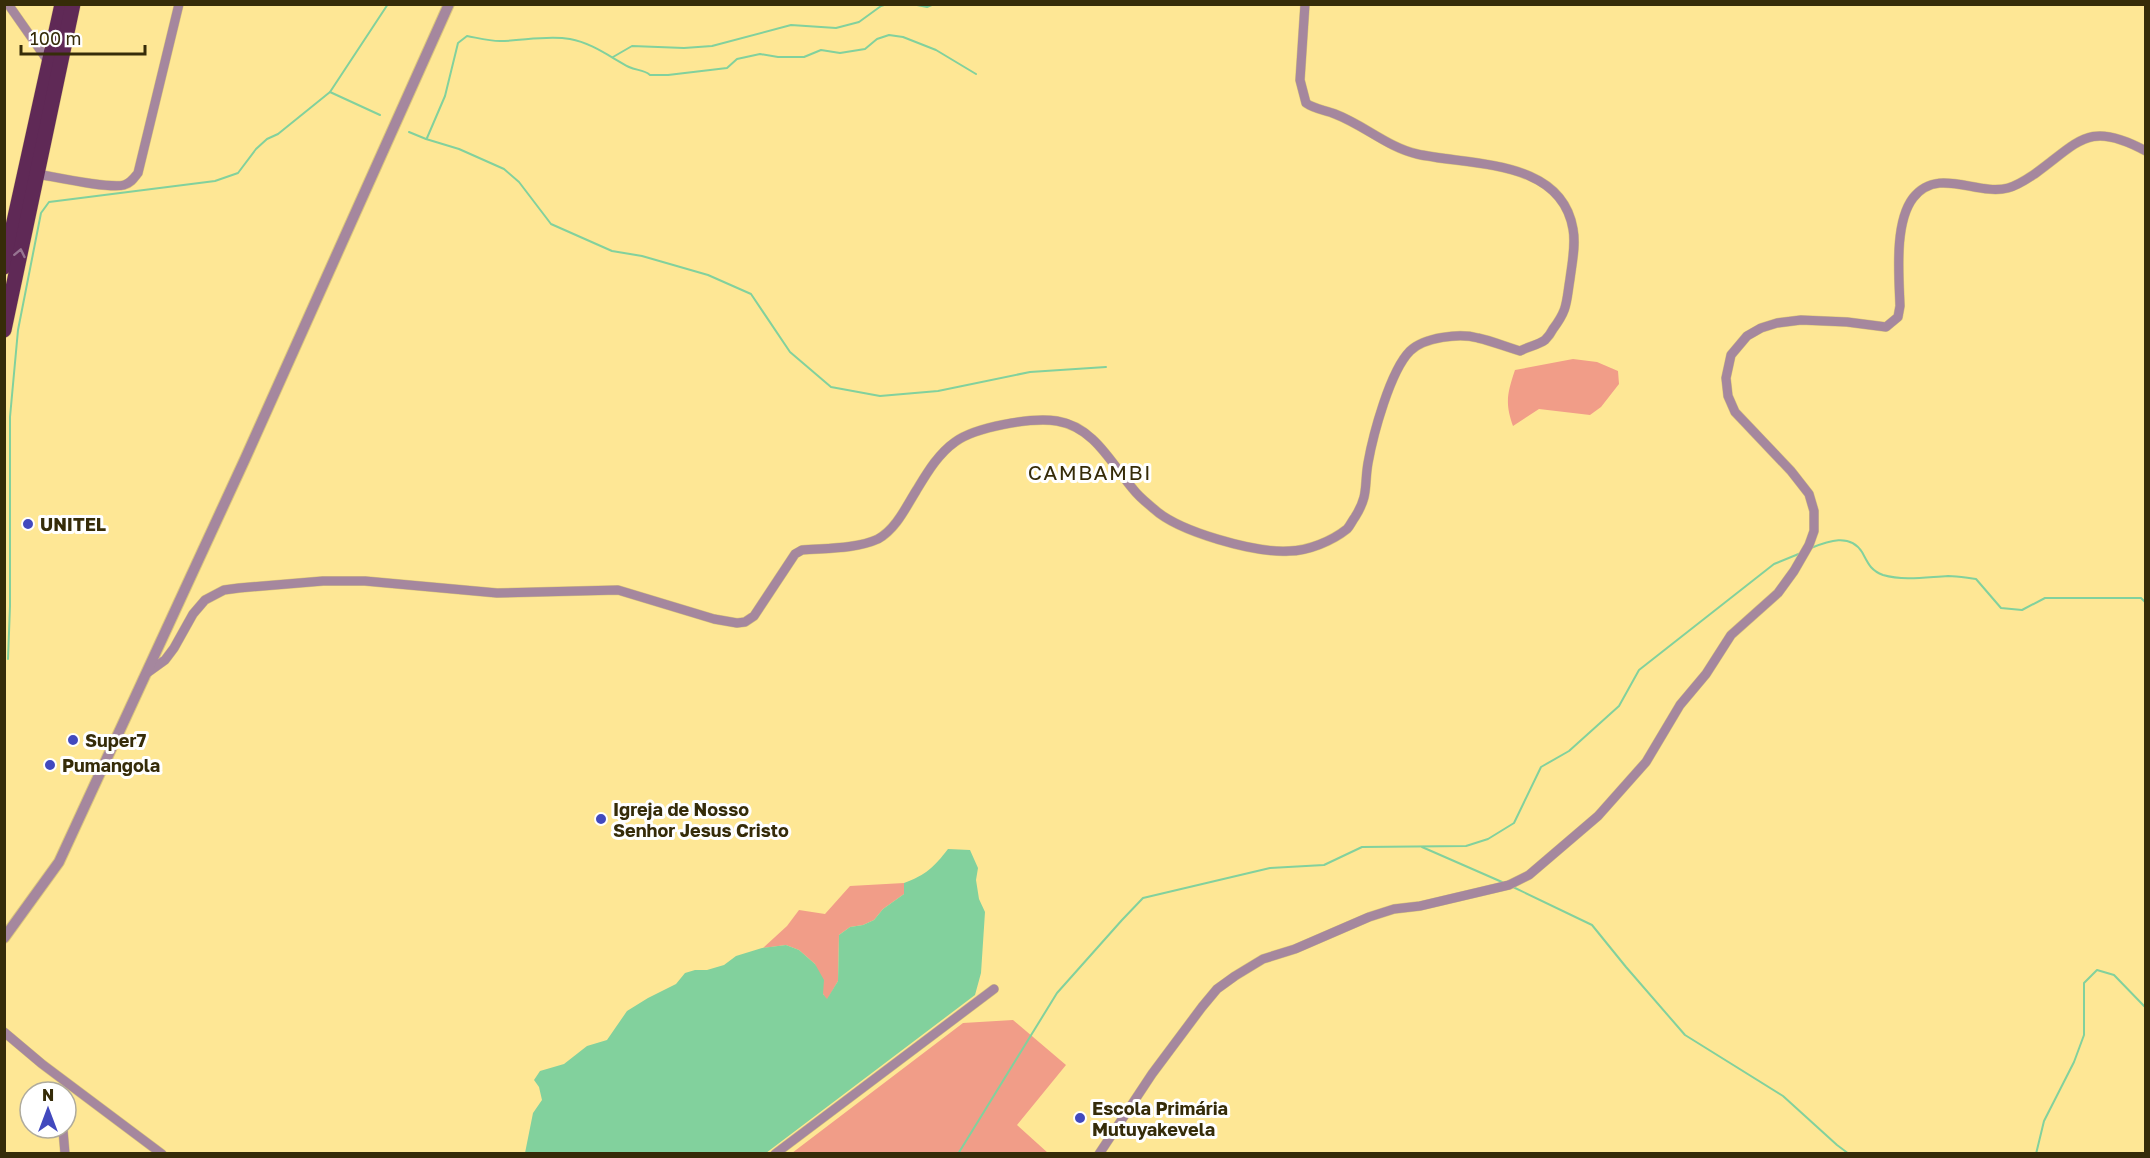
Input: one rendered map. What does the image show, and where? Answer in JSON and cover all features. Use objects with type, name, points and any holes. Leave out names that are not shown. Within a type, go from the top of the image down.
[{"type":"highway","points":[[4,267],[62,4]]},
{"type":"highway","points":[[4,330],[73,4]]},
{"type":"street","points":[[8,4],[50,64]]},
{"type":"street","points":[[37,174],[116,186],[135,178],[179,4]]},
{"type":"street","points":[[4,938],[59,862],[147,674],[449,4]]},
{"type":"street","points":[[147,674],[165,660],[193,614],[205,600],[224,590],[239,588],[322,581],[365,581],[497,592],[618,590],[714,619],[737,623],[746,622],[754,616],[795,554],[802,550],[848,545],[878,538],[896,521],[933,463],[955,442],[972,433],[1027,420],[1059,421],[1083,431],[1094,440],[1135,492],[1167,521],[1192,531],[1250,547],[1290,551],[1313,547],[1333,537],[1348,528],[1363,504],[1367,485],[1367,466],[1375,434],[1397,369],[1410,350],[1439,338],[1458,336],[1477,337],[1520,351],[1546,339],[1565,312],[1574,230],[1564,201],[1532,176],[1511,168],[1482,162],[1415,153],[1382,140],[1335,114],[1306,103],[1300,80],[1305,4]]},
{"type":"street","points":[[1099,1154],[1152,1074],[1202,1007],[1217,989],[1235,976],[1263,959],[1295,949],[1369,917],[1394,909],[1501,888],[1519,880],[1598,816],[1646,762],[1680,705],[1706,674],[1731,635],[1778,593],[1794,571],[1814,531],[1814,511],[1809,494],[1791,471],[1735,412],[1728,396],[1726,378],[1731,355],[1747,336],[1777,323],[1847,322],[1886,327],[1892,323],[1898,317],[1900,306],[1901,232],[1906,211],[1913,198],[1931,185],[1941,182],[1994,190],[2009,188],[2023,182],[2076,142],[2088,136],[2100,135],[2117,139],[2145,151]]},
{"type":"street","points":[[775,1154],[994,989]]},
{"type":"street","points":[[4,1032],[49,1070],[162,1154]]},
{"type":"shaded area","points":[[1573,359],[1597,362],[1618,371],[1619,384],[1601,407],[1590,415],[1539,409],[1513,426],[1508,398],[1515,370]]},
{"type":"shaded area","points":[[948,849],[970,850],[978,868],[976,880],[979,899],[985,912],[981,973],[975,995],[766,1153],[525,1153],[533,1113],[542,1100],[539,1087],[534,1080],[540,1071],[564,1064],[587,1046],[607,1040],[627,1011],[676,984],[685,973],[724,965],[736,956],[762,948],[786,945],[799,950],[815,964],[824,980],[823,994],[827,999],[838,981],[839,935],[850,927],[874,920],[883,909],[904,894],[904,883],[929,870]]},
{"type":"shaded area","points":[[904,883],[904,894],[883,909],[874,920],[850,927],[839,935],[838,981],[827,1000],[823,994],[815,964],[799,950],[786,945],[763,948],[787,926],[799,910],[825,914],[850,886]]},
{"type":"shaded area","points":[[1013,1020],[1066,1065],[1017,1125],[1048,1153],[792,1153],[963,1023]]},
{"type":"waterway","points":[[8,659],[10,417],[18,330],[41,213],[49,202],[215,181],[238,173],[256,149],[267,139],[278,134],[330,92],[388,4]]},
{"type":"waterway","points":[[613,57],[632,46],[684,48],[712,46],[791,25],[836,28],[859,22],[887,4]]},
{"type":"waterway","points":[[912,4],[927,7],[934,4]]},
{"type":"waterway","points":[[427,138],[445,96],[458,43],[467,36],[500,41],[570,39],[593,47],[629,67],[650,75],[668,75],[727,68],[737,59],[760,54],[804,57],[821,50],[840,53],[865,49],[877,39],[889,35],[903,37],[936,50],[976,74]]},
{"type":"waterway","points":[[330,92],[380,115]]},
{"type":"waterway","points":[[409,132],[459,149],[504,169],[519,182],[551,224],[612,251],[642,256],[708,275],[751,294],[790,352],[831,387],[880,396],[938,391],[1030,372],[1106,367]]},
{"type":"waterway","points":[[1811,548],[1831,541],[1851,542],[1862,552],[1872,568],[1891,577],[1948,576],[1976,579],[2001,608],[2022,610],[2045,598],[2141,598],[2146,603]]},
{"type":"waterway","points":[[958,1154],[1057,993],[1143,898],[1270,868],[1324,865],[1362,847],[1466,846],[1488,839],[1514,823],[1541,767],[1569,751],[1619,706],[1639,670],[1774,564],[1801,553]]},
{"type":"waterway","points":[[1422,847],[1502,882]]},
{"type":"waterway","points":[[1513,887],[1592,925],[1685,1035],[1783,1096],[1849,1154]]},
{"type":"waterway","points":[[2036,1154],[2044,1121],[2074,1062],[2084,1035],[2084,983],[2097,970],[2114,975],[2146,1008]]},
{"type":"place","name":"UNITEL","points":[[28,524]]},
{"type":"place","name":"Super7","points":[[73,740]]},
{"type":"place","name":"Pumangola","points":[[50,765]]},
{"type":"place","name":"Igreja de Nosso Senhor Jesus Cristo","points":[[601,819]]},
{"type":"place","name":"Escola Primária Mutuyakevela","points":[[1080,1118]]},
{"type":"district","name":"CAMBAMBI","points":[[1090,472]]}]
